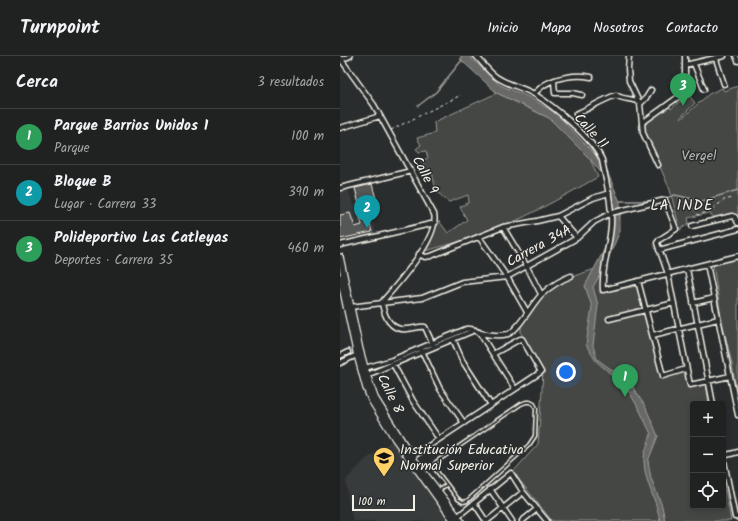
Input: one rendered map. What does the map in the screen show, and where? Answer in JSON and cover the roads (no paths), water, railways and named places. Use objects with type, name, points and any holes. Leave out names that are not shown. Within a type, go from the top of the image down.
[{"type":"main road","name":"Calle 8","points":[[340,257],[357,355],[370,400],[395,439],[457,520]]},
{"type":"main road","name":"Calle 8","points":[[340,277],[342,300],[349,307],[366,372],[376,398],[436,493]]},
{"type":"street","points":[[341,59],[350,56]]},
{"type":"street","name":"Calle 11","points":[[476,56],[495,76],[534,94],[573,126],[594,146],[602,160],[612,213],[603,290],[638,281]]},
{"type":"street","points":[[629,56],[628,81],[640,103],[642,133],[658,165]]},
{"type":"street","points":[[642,123],[685,92],[685,56]]},
{"type":"street","points":[[685,65],[724,56]]},
{"type":"street","points":[[736,56],[738,61]]},
{"type":"street","name":"Calle 9","points":[[341,59],[374,105],[389,131],[434,214],[435,223]]},
{"type":"street","points":[[716,59],[724,84]]},
{"type":"street","points":[[694,64],[704,89]]},
{"type":"street","points":[[534,94],[543,86],[570,76],[584,75],[591,77]]},
{"type":"street","points":[[554,81],[555,93],[572,93],[582,95]]},
{"type":"street","points":[[640,103],[646,98],[651,90]]},
{"type":"street","points":[[576,114],[602,100],[616,95],[621,99],[635,100],[640,103]]},
{"type":"street","points":[[340,128],[380,116]]},
{"type":"street","points":[[340,188],[411,171]]},
{"type":"street","points":[[419,254],[431,256],[503,227],[558,216],[593,198],[609,193]]},
{"type":"street","name":"Carrera 34A","points":[[349,307],[422,298],[462,282],[507,277],[526,265],[577,238],[594,222],[612,213],[665,200],[676,229],[659,240],[657,243],[659,250]]},
{"type":"street","points":[[558,216],[577,238]]},
{"type":"street","points":[[692,226],[732,216],[735,217],[738,223]]},
{"type":"street","points":[[340,245],[435,223]]},
{"type":"street","points":[[433,345],[425,328],[405,330],[396,329],[387,320],[383,313],[382,303],[419,254],[432,232],[435,223]]},
{"type":"street","points":[[503,227],[542,294]]},
{"type":"street","points":[[730,376],[690,385],[680,328],[668,274],[659,250],[738,229]]},
{"type":"street","points":[[479,237],[507,277],[527,312]]},
{"type":"street","points":[[686,369],[663,376],[638,281],[738,256]]},
{"type":"street","points":[[707,264],[738,415]]},
{"type":"street","points":[[687,269],[712,401]]},
{"type":"street","points":[[366,372],[393,364],[466,329],[471,328],[477,331],[500,335],[510,334],[520,324],[527,312],[542,294],[561,280],[571,276]]},
{"type":"street","points":[[693,303],[714,298]]},
{"type":"street","points":[[608,319],[674,303]]},
{"type":"street","points":[[652,335],[718,319]]},
{"type":"street","points":[[433,345],[477,331]]},
{"type":"street","points":[[477,331],[516,389]]},
{"type":"street","points":[[453,339],[462,360],[491,405]]},
{"type":"street","points":[[412,457],[541,372],[522,339],[493,354]]},
{"type":"street","points":[[366,372],[422,350]]},
{"type":"street","points":[[422,350],[440,389],[464,423]]},
{"type":"street","points":[[340,356],[348,352]]},
{"type":"street","points":[[340,363],[357,355]]},
{"type":"street","points":[[393,364],[412,401],[439,439]]},
{"type":"street","points":[[726,455],[738,452]]},
{"type":"street","points":[[726,470],[736,517]]},
{"type":"street","points":[[457,520],[490,489],[511,473],[523,492],[547,521]]},
{"type":"street","points":[[490,489],[512,521]]},
{"type":"street","points":[[474,504],[487,521],[523,492]]},
{"type":"street","points":[[522,521],[537,509]]},
{"type":"lane","points":[[530,402],[534,404],[536,408],[536,429],[535,436],[529,445],[467,501],[463,502],[458,499],[446,485],[435,469],[436,462],[521,404],[530,402]]},
{"type":"lane","points":[[436,493],[446,485]]},
{"type":"waterway","points":[[418,106],[436,92],[462,60]]},
{"type":"waterway","points":[[663,199],[675,195],[702,201],[738,190]]},
{"type":"waterway","points":[[620,201],[651,201]]},
{"type":"place","name":"Polideportivo Las Catleyas","points":[[683,106]]},
{"type":"place","name":"Bloque B","points":[[367,228]]},
{"type":"place","name":"Parque Barrios Unidos 1","points":[[625,397]]},
{"type":"place","name":"Institución Educativa Normal Superior","points":[[384,478]]},
{"type":"district","name":"LA INDE","points":[[682,206]]},
{"type":"park label","name":"Vergel","points":[[699,156]]}]
